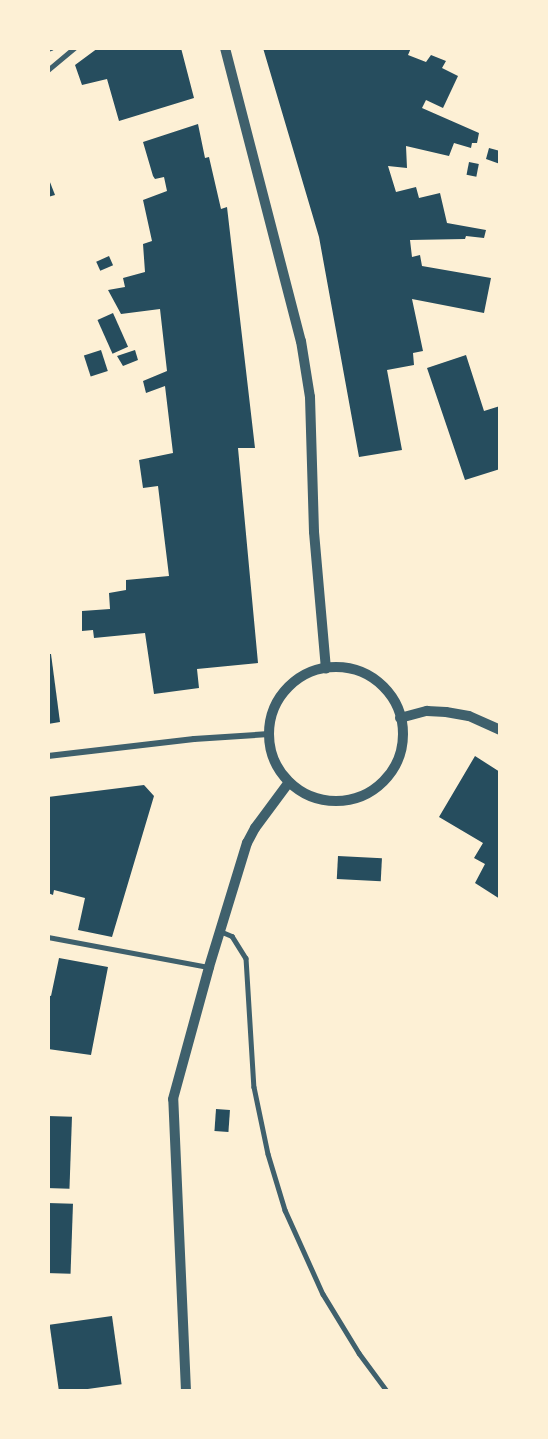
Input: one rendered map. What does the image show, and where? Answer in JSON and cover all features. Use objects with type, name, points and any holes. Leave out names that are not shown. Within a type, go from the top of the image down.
[{"type":"street","points":[[225,48],[301,341],[310,406],[314,532],[326,668]]},
{"type":"street","points":[[326,668],[344,668],[371,678],[389,694],[400,718],[403,737],[397,760],[388,776],[370,791],[354,798],[331,801],[309,795],[288,782],[275,763],[269,734],[273,711],[286,690],[304,675],[326,668]]},
{"type":"street","points":[[400,718],[426,711],[446,712],[469,716],[500,730]]},
{"type":"street","points":[[48,756],[195,738],[269,734]]},
{"type":"street","points":[[186,1391],[173,1099],[209,967],[247,843],[288,782]]},
{"type":"lane","points":[[48,70],[74,48]]},
{"type":"lane","points":[[220,931],[232,936],[246,958],[254,1087],[268,1154],[285,1210],[323,1293],[359,1353],[387,1391]]},
{"type":"lane","points":[[48,937],[209,967]]},
{"type":"building","points":[[98,48],[181,48],[194,98],[119,121],[107,79],[82,85],[75,65]]},
{"type":"building","points":[[263,48],[411,48],[408,55],[426,62],[431,55],[446,61],[442,68],[458,76],[443,108],[426,100],[422,108],[479,133],[477,143],[472,143],[471,148],[454,143],[449,156],[406,146],[407,168],[388,166],[396,192],[416,187],[419,198],[440,193],[447,223],[486,230],[484,238],[466,236],[465,239],[410,240],[412,257],[420,255],[422,266],[491,278],[484,313],[412,299],[423,351],[413,353],[414,365],[387,370],[402,450],[359,457],[319,237]]},
{"type":"building","points":[[198,124],[205,158],[209,157],[221,209],[227,207],[255,448],[238,448],[258,663],[197,669],[199,688],[154,694],[145,633],[94,638],[93,630],[82,631],[82,611],[110,609],[109,593],[126,590],[126,580],[169,576],[158,486],[143,488],[139,460],[173,453],[165,386],[146,393],[143,381],[167,371],[160,309],[121,314],[108,290],[125,287],[123,278],[145,272],[143,244],[152,241],[143,200],[167,191],[164,177],[155,179],[153,176],[143,142]]},
{"type":"building","points":[[489,148],[500,151],[500,164],[486,159]]},
{"type":"building","points":[[469,162],[479,164],[476,177],[467,175]]},
{"type":"building","points":[[48,177],[55,195],[48,197]]},
{"type":"building","points":[[109,256],[113,265],[100,271],[96,262]]},
{"type":"building","points":[[113,313],[128,347],[113,354],[97,320]]},
{"type":"building","points":[[101,350],[108,371],[91,376],[84,356]]},
{"type":"building","points":[[135,350],[138,360],[123,366],[117,356]]},
{"type":"building","points":[[466,355],[484,411],[500,406],[500,469],[465,480],[427,368]]},
{"type":"building","points":[[48,654],[51,654],[60,722],[48,724]]},
{"type":"building","points":[[475,756],[500,772],[500,899],[475,883],[485,864],[474,858],[483,843],[439,817]]},
{"type":"building","points":[[144,785],[154,796],[112,937],[78,930],[85,898],[54,890],[53,895],[48,893],[48,797]]},
{"type":"building","points":[[338,856],[382,858],[381,881],[337,879]]},
{"type":"building","points":[[59,958],[108,967],[91,1055],[48,1049],[48,995],[51,996]]},
{"type":"building","points":[[216,1109],[230,1110],[228,1132],[214,1131]]},
{"type":"building","points":[[48,1116],[72,1117],[69,1189],[48,1188]]},
{"type":"building","points":[[48,1203],[73,1204],[71,1274],[48,1273]]},
{"type":"building","points":[[112,1316],[122,1384],[59,1391],[50,1325]]}]
